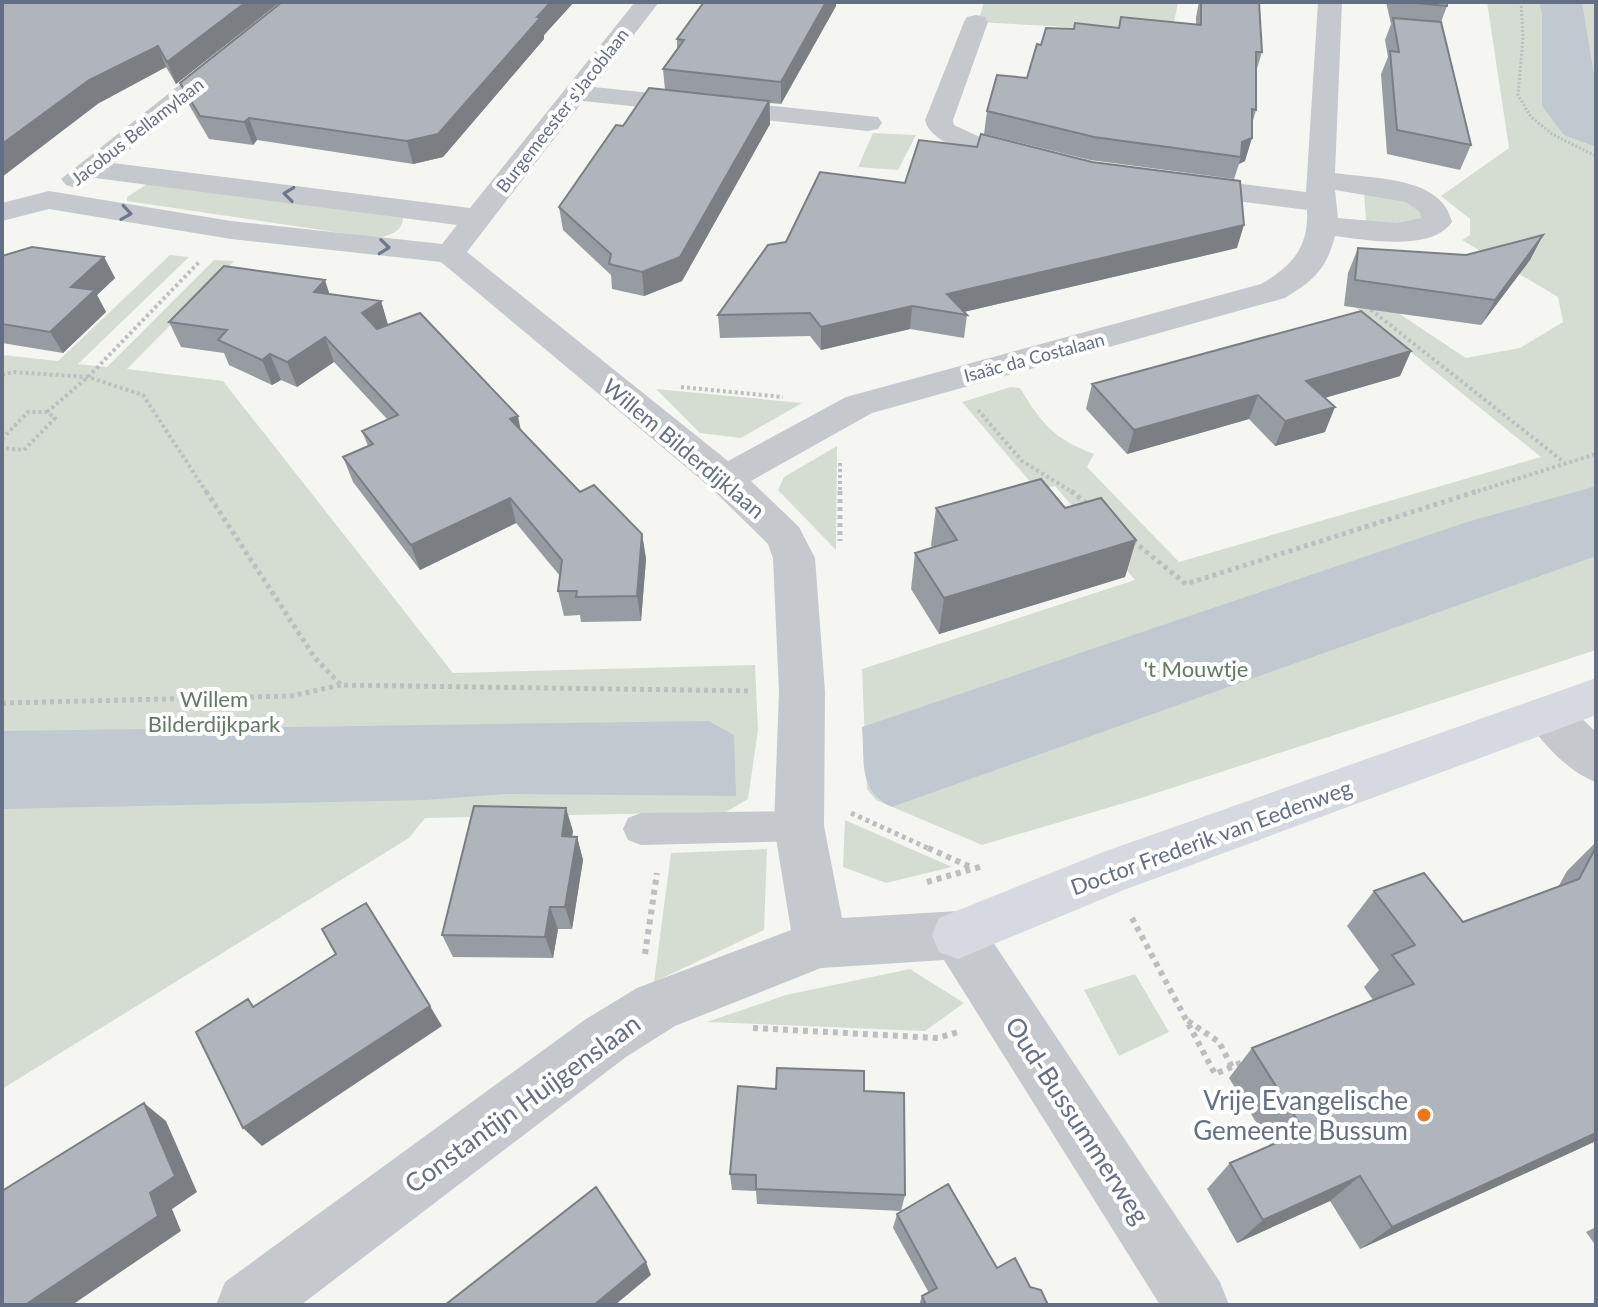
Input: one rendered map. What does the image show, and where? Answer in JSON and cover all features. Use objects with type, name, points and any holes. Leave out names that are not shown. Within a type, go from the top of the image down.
[{"type":"street","name":"Jacobus Bellamylaan","points":[[49,200],[299,2]]},
{"type":"street","name":"Burgemeester s'Jacoblaan","points":[[477,218],[647,2]]},
{"type":"street","name":"Isaäc da Costalaan","points":[[725,479],[859,405],[1273,291],[1298,276],[1313,259],[1321,202],[1330,2]]},
{"type":"street","points":[[976,22],[939,120],[941,129],[972,144],[1059,165]]},
{"type":"street","points":[[578,93],[868,123]]},
{"type":"street","points":[[2,212],[49,200],[231,230],[450,254],[477,218],[89,169]]},
{"type":"street","points":[[1158,183],[1321,202]]},
{"type":"street","name":"Willem Bilderdijklaan","points":[[450,254],[725,479],[785,537],[794,558],[802,692],[800,807],[820,944]]},
{"type":"street","name":"Doctor Frederik van Eedenweg","points":[[820,944],[958,935],[1106,874],[1596,696]]},
{"type":"street","points":[[1547,714],[1596,762]]},
{"type":"street","name":"Oud-Bussummerweg","points":[[958,935],[1197,1305]]},
{"type":"street","name":"Constantijn Huijgenslaan","points":[[248,1305],[606,1038],[656,1007],[820,944]]},
{"type":"lane","points":[[641,829],[800,807]]},
{"type":"path","points":[[1521,2],[1523,37],[1518,95],[1531,117],[1552,134],[1596,156]]},
{"type":"path","points":[[47,412],[88,377],[209,252]]},
{"type":"path","points":[[1362,303],[1566,463]]},
{"type":"path","points":[[2,375],[13,372],[88,377],[143,395],[315,658],[341,685]]},
{"type":"path","points":[[603,379],[859,405]]},
{"type":"path","points":[[952,380],[1022,461],[1060,482],[1094,510]]},
{"type":"path","points":[[2,439],[28,412],[47,412],[55,418],[24,450],[5,448],[2,455]]},
{"type":"path","points":[[1129,538],[1186,584],[1596,454]]},
{"type":"path","points":[[2,703],[291,696],[341,685],[802,692]]},
{"type":"path","points":[[800,807],[974,869]]},
{"type":"path","points":[[1106,874],[1215,1074],[1258,1055]]},
{"type":"path","points":[[1187,1020],[1219,1042],[1232,1067]]},
{"type":"green space","points":[[984,2],[1178,2],[1172,33],[978,22]]},
{"type":"green space","name":"'t Mouwtje","points":[[1487,2],[1596,2],[1596,650],[1141,798],[982,845],[876,800],[867,789],[862,669],[1135,580],[1055,486],[1037,490],[962,402],[1011,387],[1020,388],[1050,429],[1094,454],[1087,467],[1179,562],[1541,457],[1344,298],[1368,293],[1466,358],[1520,348],[1563,322],[1558,297],[1462,240],[1470,235],[1470,219],[1441,196],[1509,148]]},
{"type":"green space","points":[[873,133],[916,135],[898,170],[858,167]]},
{"type":"green space","points":[[147,184],[403,218],[397,230],[375,238],[127,201],[127,197]]},
{"type":"green space","points":[[1364,192],[1415,203],[1424,219],[1414,225],[1366,221]]},
{"type":"green space","name":"Willem Bilderdijkpark","points":[[170,255],[189,257],[78,364],[107,367],[214,260],[234,261],[127,369],[223,381],[453,673],[755,665],[758,730],[748,799],[726,812],[425,818],[409,838],[2,1089],[2,355],[58,361]]},
{"type":"green space","points":[[656,389],[802,403],[741,438],[700,433]]},
{"type":"green space","points":[[837,446],[836,550],[778,490],[784,477]]},
{"type":"green space","points":[[845,820],[952,867],[886,883],[843,867]]},
{"type":"green space","points":[[767,849],[764,930],[654,982],[671,853]]},
{"type":"green space","points":[[910,969],[964,1003],[925,1031],[707,1022],[786,995]]},
{"type":"green space","points":[[1135,974],[1169,1032],[1119,1056],[1084,990]]},
{"type":"shaded area","points":[[1539,2],[1582,2],[1596,87],[1596,147],[1564,135],[1542,106],[1542,13]]},
{"type":"shaded area","points":[[1596,486],[1596,556],[892,807],[873,792],[868,783],[862,727],[1467,522]]},
{"type":"shaded area","points":[[709,721],[734,735],[736,796],[505,794],[426,800],[2,809],[2,731]]},
{"type":"building","points":[[2,2],[246,2],[167,62],[158,46],[89,80],[2,144]]},
{"type":"building","points":[[282,2],[551,2],[438,134],[407,141],[249,118],[244,122],[200,116],[180,83]]},
{"type":"building","points":[[704,2],[826,2],[781,82],[663,69],[684,40],[677,39]]},
{"type":"building","points":[[1201,2],[1259,2],[1262,52],[1256,52],[1256,110],[1252,109],[1252,138],[1242,142],[1241,157],[1094,137],[987,111],[997,75],[1027,78],[1037,44],[1041,45],[1046,28],[1074,29],[1075,23],[1119,28],[1121,17],[1201,25]]},
{"type":"building","points":[[1406,2],[1447,2],[1447,6]]},
{"type":"building","points":[[1393,18],[1441,22],[1471,145],[1397,130],[1390,51],[1399,52]]},
{"type":"building","points":[[649,88],[769,101],[680,257],[642,272],[609,264],[611,254],[559,207],[616,125],[623,126]]},
{"type":"building","points":[[981,134],[1092,162],[1240,181],[1244,225],[947,294],[967,315],[912,306],[821,327],[810,313],[718,315],[768,245],[786,242],[820,172],[905,183],[919,140],[977,147]]},
{"type":"building","points":[[1543,235],[1495,300],[1355,280],[1358,248],[1466,255]]},
{"type":"building","points":[[32,247],[104,257],[71,287],[95,290],[50,332],[2,324],[2,256]]},
{"type":"building","points":[[224,266],[325,280],[314,292],[381,301],[362,313],[377,329],[420,313],[518,416],[510,419],[580,492],[594,485],[642,534],[637,596],[576,597],[577,591],[558,591],[562,560],[510,498],[411,545],[343,457],[373,444],[362,431],[398,415],[325,337],[287,362],[270,354],[262,360],[218,340],[227,330],[169,322]]},
{"type":"building","points":[[1361,311],[1411,351],[1306,381],[1335,407],[1285,421],[1258,395],[1134,430],[1092,384]]},
{"type":"building","points":[[1041,479],[1065,508],[1101,498],[1136,540],[944,598],[915,553],[957,540],[936,508]]},
{"type":"building","points":[[474,806],[566,808],[562,836],[577,837],[565,907],[550,907],[545,937],[442,935]]},
{"type":"building","name":"Vrije Evangelische Gemeente Bussum","points":[[1596,847],[1596,1133],[1392,1227],[1360,1176],[1263,1220],[1230,1163],[1304,1131],[1252,1048],[1414,984],[1392,955],[1415,945],[1374,891],[1424,873],[1463,922],[1579,879]]},
{"type":"building","points":[[366,903],[430,1006],[243,1128],[196,1032],[248,999],[253,1007],[336,954],[322,929]]},
{"type":"building","points":[[777,1068],[864,1071],[864,1091],[904,1093],[905,1195],[756,1189],[756,1175],[730,1174],[738,1086],[776,1089]]},
{"type":"building","points":[[144,1103],[175,1176],[150,1193],[158,1216],[25,1305],[2,1305],[2,1191]]},
{"type":"building","points":[[948,1184],[997,1268],[1015,1258],[1030,1287],[1041,1290],[1048,1305],[926,1305],[922,1296],[937,1288],[897,1214]]},
{"type":"building","points":[[596,1187],[646,1262],[594,1305],[445,1305]]},
{"type":"place","name":"Vrije Evangelische Gemeente Bussum","points":[[1424,1115]]}]
